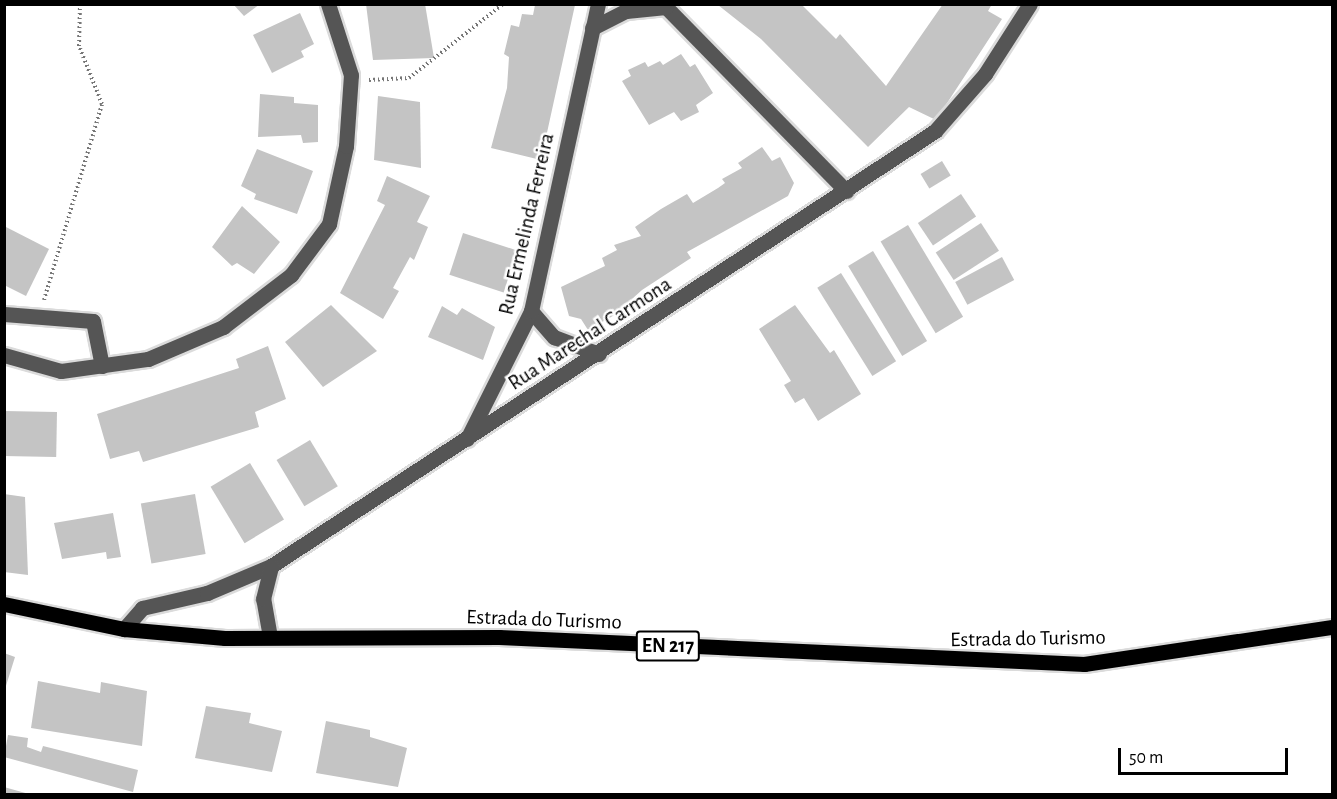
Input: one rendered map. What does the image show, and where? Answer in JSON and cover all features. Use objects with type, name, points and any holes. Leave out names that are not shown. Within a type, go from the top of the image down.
[{"type":"main road","name":"Estrada do Turismo","points":[[4,604],[124,629],[270,637],[499,637],[1084,664],[1332,627]]},
{"type":"street","points":[[4,355],[61,371],[148,359],[223,327],[291,275],[330,224],[346,146],[350,81],[328,4]]},
{"type":"street","name":"Rua Ermelinda Ferreira","points":[[466,442],[531,311],[598,4]]},
{"type":"street","name":"Rua Marechal Carmona","points":[[124,629],[142,608],[207,593],[271,566],[466,442],[935,130],[985,74],[1030,4]]},
{"type":"street","points":[[592,28],[626,11],[665,6],[846,191]]},
{"type":"street","points":[[531,311],[554,337],[599,354]]},
{"type":"street","points":[[4,314],[93,321],[102,366]]},
{"type":"street","points":[[270,637],[263,599],[271,566]]},
{"type":"path","points":[[39,318],[102,104],[79,46],[80,4]]},
{"type":"path","points":[[350,81],[409,78],[503,4]]},
{"type":"building","points":[[233,4],[260,4],[244,16]]},
{"type":"building","points":[[366,4],[425,4],[434,58],[373,60]]},
{"type":"building","points":[[801,4],[836,39],[840,34],[886,86],[943,4],[992,4],[988,11],[1002,19],[936,120],[909,107],[868,147],[761,39],[718,5]]},
{"type":"building","points":[[535,5],[575,5],[541,160],[491,148],[507,88],[509,57],[504,54],[511,25],[519,27],[522,14],[533,15]]},
{"type":"building","points":[[300,13],[314,44],[301,51],[304,57],[272,73],[253,35]]},
{"type":"building","points":[[681,54],[690,67],[695,64],[713,93],[696,105],[699,112],[681,121],[674,112],[649,125],[622,81],[631,76],[628,70],[645,62],[648,67],[660,61],[663,65]]},
{"type":"building","points":[[260,94],[294,97],[294,103],[318,105],[318,142],[303,143],[301,135],[258,137]]},
{"type":"building","points":[[378,96],[420,102],[421,168],[374,160]]},
{"type":"building","points":[[762,147],[772,161],[780,157],[794,183],[788,196],[687,252],[691,258],[642,290],[632,299],[634,304],[588,330],[581,319],[569,316],[561,287],[605,266],[602,258],[617,250],[614,245],[641,236],[635,227],[661,209],[687,194],[693,203],[718,188],[725,183],[722,179],[742,168],[738,163]]},
{"type":"building","points":[[257,149],[313,171],[297,214],[254,199],[256,194],[241,186]]},
{"type":"building","points":[[942,161],[951,176],[929,188],[921,174]]},
{"type":"building","points":[[387,176],[430,196],[417,222],[428,227],[414,260],[410,257],[393,288],[399,291],[383,319],[340,293],[385,205],[377,201]]},
{"type":"building","points":[[961,194],[976,216],[933,245],[918,223]]},
{"type":"building","points":[[242,206],[280,242],[254,274],[237,263],[232,266],[212,247]]},
{"type":"building","points":[[981,223],[999,251],[954,280],[936,252]]},
{"type":"building","points":[[908,225],[963,317],[936,333],[881,241]]},
{"type":"building","points":[[4,226],[49,249],[26,296],[4,285]]},
{"type":"building","points":[[463,233],[517,251],[504,292],[449,275]]},
{"type":"building","points":[[873,251],[927,341],[902,356],[848,266]]},
{"type":"building","points":[[1002,257],[1014,280],[967,305],[955,282]]},
{"type":"building","points":[[841,273],[896,361],[872,376],[817,288]]},
{"type":"building","points":[[331,305],[377,351],[323,387],[285,342]]},
{"type":"building","points":[[795,305],[830,353],[834,350],[861,394],[818,421],[804,398],[795,403],[784,385],[791,381],[759,329]]},
{"type":"building","points":[[442,306],[457,315],[462,308],[495,327],[483,360],[428,337]]},
{"type":"building","points":[[268,346],[286,399],[255,412],[259,427],[143,462],[139,451],[110,459],[97,414],[239,368],[236,359]]},
{"type":"building","points":[[4,411],[57,412],[56,457],[4,456]]},
{"type":"building","points":[[310,440],[338,486],[304,506],[277,460]]},
{"type":"building","points":[[250,463],[284,520],[245,543],[211,487]]},
{"type":"building","points":[[4,494],[25,497],[28,575],[4,572]]},
{"type":"building","points":[[195,494],[206,554],[151,564],[141,504]]},
{"type":"building","points":[[113,513],[121,557],[107,559],[106,552],[62,559],[54,523]]},
{"type":"building","points":[[4,653],[15,657],[5,689],[4,689]]},
{"type":"building","points":[[38,681],[100,693],[101,682],[147,691],[142,746],[31,728]]},
{"type":"building","points":[[206,706],[251,713],[249,723],[282,731],[272,772],[195,758]]},
{"type":"building","points":[[326,721],[370,730],[370,737],[407,748],[398,787],[316,773]]},
{"type":"building","points":[[8,735],[28,738],[27,747],[41,752],[43,746],[138,770],[133,792],[4,757]]},
{"type":"building","points":[[4,787],[29,794],[4,794]]}]
